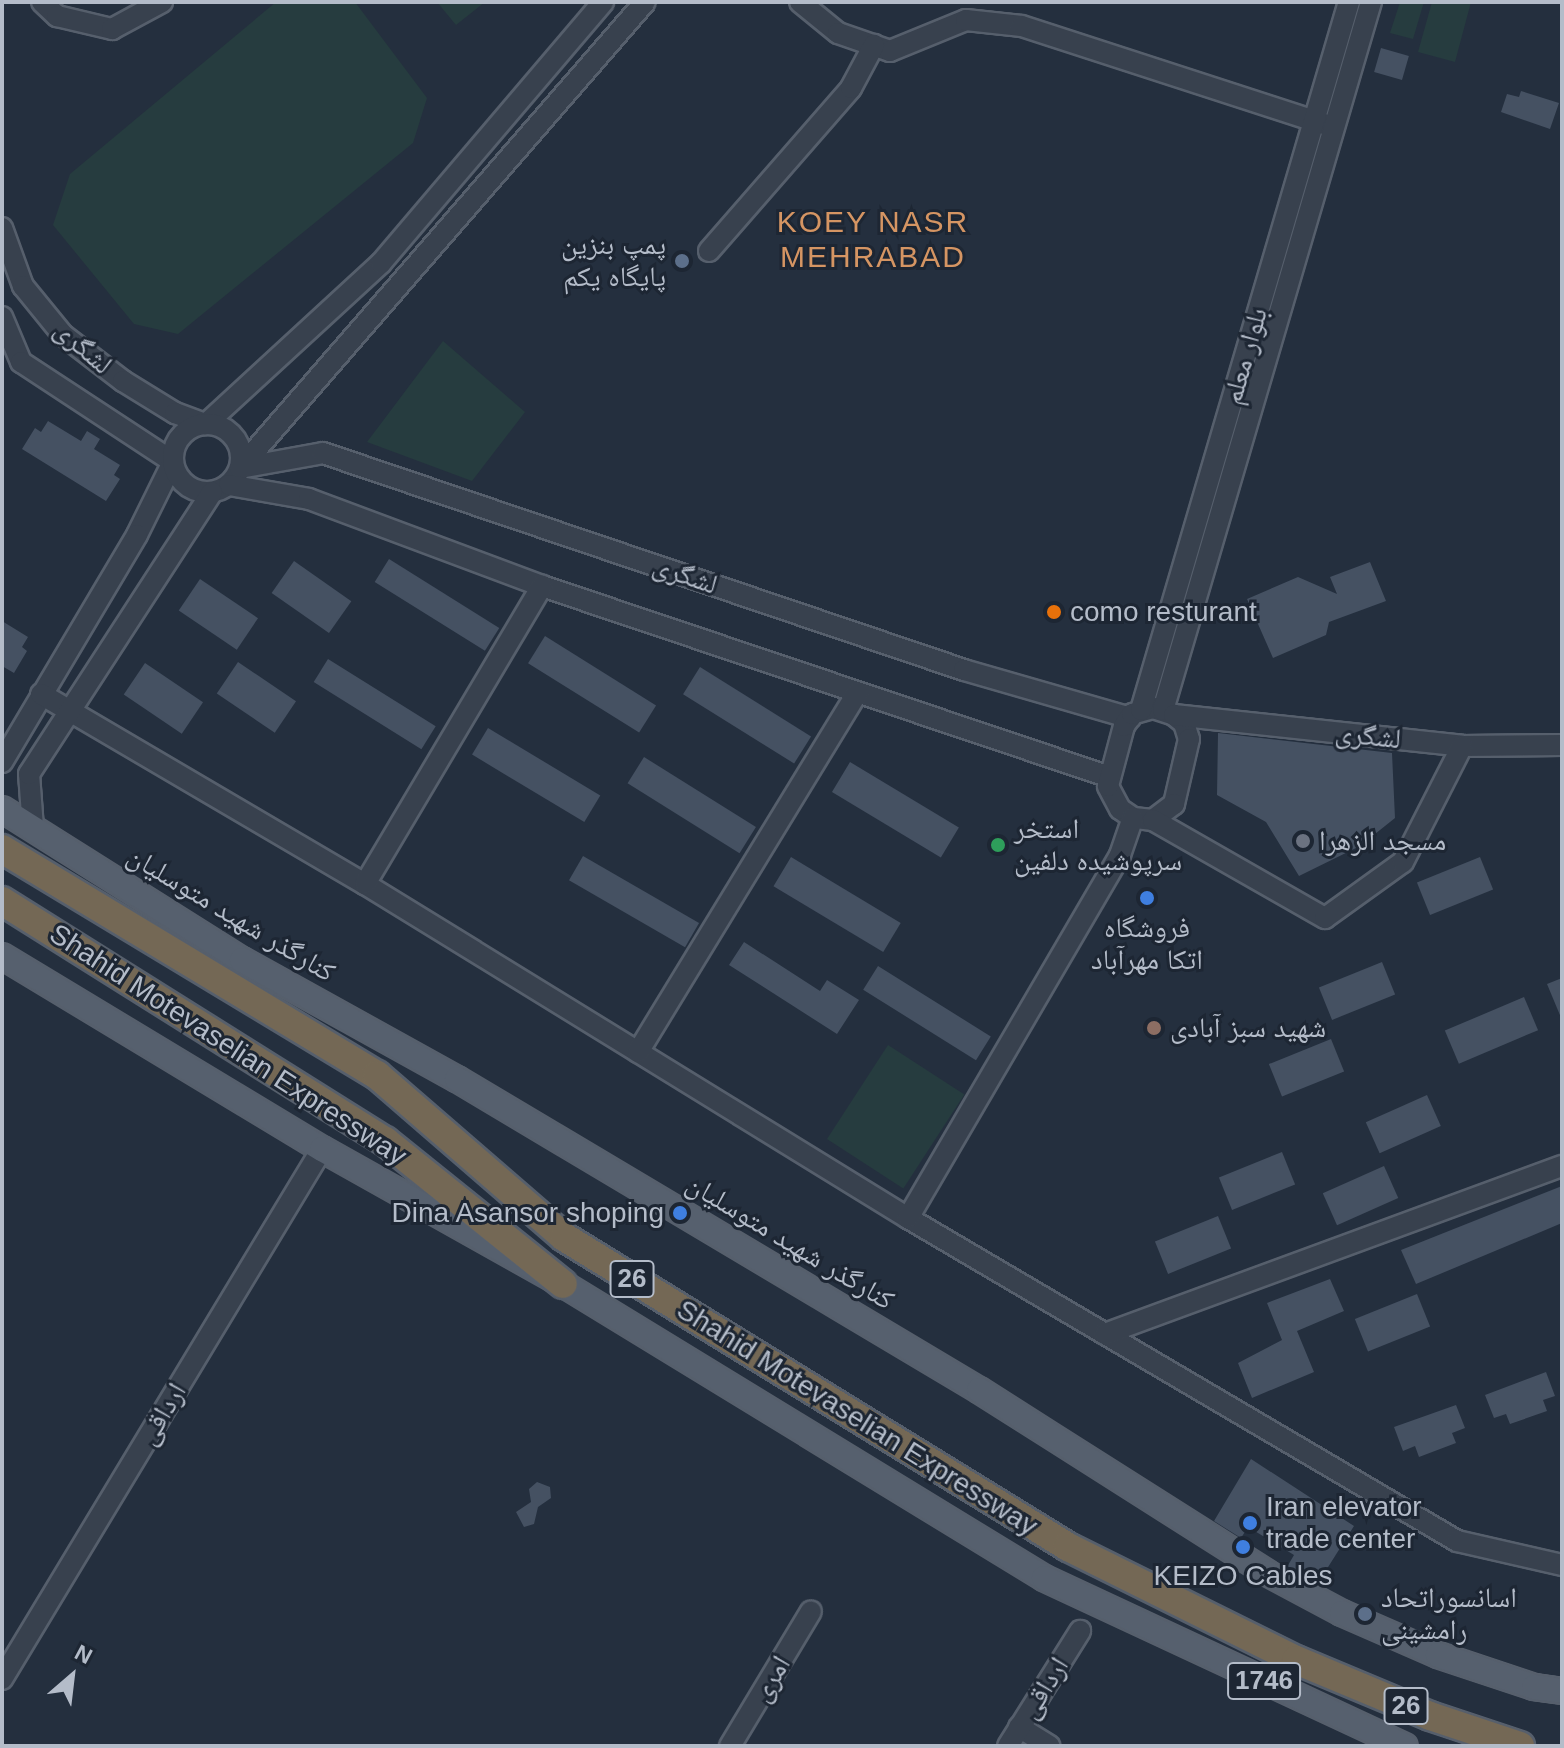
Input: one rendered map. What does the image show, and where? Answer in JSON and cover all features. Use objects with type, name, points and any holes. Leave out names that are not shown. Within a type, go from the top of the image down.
[{"type":"highway","name":"Shahid Motevaselian Expressway","points":[[2,849],[356,1063],[564,1237],[1068,1547],[1296,1660],[1430,1716],[1520,1746]]},
{"type":"highway","name":"Shahid Motevaselian Expressway","points":[[2,901],[385,1141],[563,1284]]},
{"type":"main road","name":"کنارگذر شهید متوسلیان","points":[[2,809],[242,960],[457,1079],[966,1382],[1267,1573],[1342,1613],[1438,1655],[1534,1687],[1562,1691]]},
{"type":"main road","points":[[2,956],[322,1149],[563,1284]]},
{"type":"main road","points":[[242,960],[356,1063]]},
{"type":"main road","name":"1746","points":[[563,1284],[1044,1578],[1394,1743]]},
{"type":"street","points":[[42,2],[57,16],[112,29],[162,2]]},
{"type":"street","points":[[2,762],[137,535],[185,432],[206,424],[381,263],[603,2]]},
{"type":"street","points":[[33,828],[29,774],[68,710],[227,482],[645,2]]},
{"type":"street","points":[[800,2],[838,33],[890,51],[966,20],[1022,26],[1323,124]]},
{"type":"street","name":"بلوار معلم","points":[[1169,712],[1323,124],[1349,2]]},
{"type":"street","name":"بلوار معلم","points":[[1136,714],[1323,124],[1371,2]]},
{"type":"street","points":[[709,251],[851,88],[874,45]]},
{"type":"street","name":"لشگری","points":[[2,228],[23,286],[63,335],[149,397],[206,424]]},
{"type":"street","name":"لشگری","points":[[2,317],[21,362],[173,462]]},
{"type":"street","points":[[2,350],[21,362]]},
{"type":"street","points":[[206,424],[234,438],[227,482]]},
{"type":"street","name":"لشگری","points":[[227,482],[323,453],[964,670],[1136,714]]},
{"type":"street","points":[[173,462],[182,481],[227,482]]},
{"type":"street","name":"لشگری","points":[[227,482],[309,499],[542,586],[1110,777]]},
{"type":"street","points":[[365,884],[542,586]]},
{"type":"street","points":[[638,1052],[857,693]]},
{"type":"street","points":[[41,694],[365,884],[908,1218],[1457,1541],[1562,1565]]},
{"type":"street","points":[[908,1218],[1143,819],[1174,804],[1189,739],[1184,723],[1169,712],[1136,714],[1110,777],[1110,795],[1143,819],[1325,918],[1403,862],[1462,746]]},
{"type":"street","name":"لشگری","points":[[1169,712],[1462,746],[1562,745]]},
{"type":"street","name":"ارداقی","points":[[2,1679],[322,1149]]},
{"type":"street","points":[[1105,1334],[1562,1166]]},
{"type":"street","name":"امری","points":[[730,1746],[811,1611]]},
{"type":"street","name":"ارداقی","points":[[1008,1746],[1080,1631]]},
{"type":"street","points":[[1019,1727],[1050,1746]]},
{"type":"green space","points":[[276,2],[355,2],[427,98],[413,143],[178,334],[134,324],[53,225],[70,174]]},
{"type":"green space","points":[[437,2],[485,2],[456,25]]},
{"type":"green space","points":[[1400,2],[1424,2],[1413,39],[1390,33]]},
{"type":"green space","points":[[1432,2],[1471,2],[1455,62],[1418,52]]},
{"type":"green space","points":[[443,341],[525,412],[472,481],[367,442]]},
{"type":"green space","points":[[888,1045],[964,1095],[903,1188],[827,1139]]},
{"type":"building","points":[[1381,48],[1409,56],[1402,80],[1374,72]]},
{"type":"building","points":[[1521,91],[1559,103],[1550,129],[1501,112],[1507,94],[1519,97]]},
{"type":"building","points":[[48,421],[81,441],[87,431],[100,439],[94,449],[120,465],[114,475],[120,479],[106,501],[22,449],[35,428],[41,432]]},
{"type":"building","points":[[389,559],[499,628],[485,651],[375,582]]},
{"type":"building","points":[[294,561],[351,601],[329,633],[272,593]]},
{"type":"building","points":[[1370,562],[1386,601],[1329,622],[1326,635],[1273,658],[1247,599],[1298,577],[1337,594],[1330,577]]},
{"type":"building","points":[[200,579],[258,618],[237,650],[179,611]]},
{"type":"building","points":[[2,621],[28,637],[22,647],[27,651],[14,673],[2,666]]},
{"type":"building","points":[[545,636],[656,705],[639,733],[528,663]]},
{"type":"building","points":[[328,659],[436,726],[421,749],[314,682]]},
{"type":"building","points":[[238,662],[296,701],[275,733],[217,694]]},
{"type":"building","points":[[145,663],[203,702],[182,734],[124,695]]},
{"type":"building","points":[[700,667],[811,736],[794,764],[683,694]]},
{"type":"building","points":[[488,728],[600,795],[584,822],[472,755]]},
{"type":"building","points":[[1218,733],[1392,753],[1395,818],[1360,846],[1299,876],[1266,822],[1217,795]]},
{"type":"building","points":[[644,757],[756,827],[740,853],[628,783]]},
{"type":"building","points":[[850,762],[959,827],[941,857],[832,792]]},
{"type":"building","points":[[583,856],[699,923],[685,947],[569,880]]},
{"type":"building","points":[[791,857],[901,923],[883,952],[773,886]]},
{"type":"building","points":[[1480,857],[1493,889],[1430,915],[1417,882]]},
{"type":"building","points":[[744,942],[820,991],[827,980],[859,1000],[837,1034],[729,965]]},
{"type":"building","points":[[1382,962],[1395,994],[1332,1020],[1319,987]]},
{"type":"building","points":[[878,966],[991,1036],[976,1060],[863,990]]},
{"type":"building","points":[[1562,978],[1562,1020],[1547,984]]},
{"type":"building","points":[[1524,997],[1538,1030],[1459,1064],[1445,1031]]},
{"type":"building","points":[[1331,1039],[1344,1071],[1282,1097],[1269,1064]]},
{"type":"building","points":[[1427,1095],[1441,1126],[1380,1153],[1366,1122]]},
{"type":"building","points":[[1282,1152],[1295,1184],[1232,1210],[1219,1177]]},
{"type":"building","points":[[1384,1166],[1398,1198],[1337,1225],[1323,1193]]},
{"type":"building","points":[[1562,1186],[1562,1223],[1416,1284],[1401,1250]]},
{"type":"building","points":[[1218,1216],[1231,1248],[1168,1274],[1155,1241]]},
{"type":"building","points":[[1330,1279],[1344,1311],[1297,1331],[1314,1372],[1252,1398],[1238,1363],[1282,1340],[1267,1303]]},
{"type":"building","points":[[1417,1294],[1430,1326],[1368,1352],[1355,1319]]},
{"type":"building","points":[[1546,1372],[1555,1396],[1543,1400],[1547,1411],[1510,1424],[1506,1414],[1494,1418],[1485,1395]]},
{"type":"building","points":[[1456,1405],[1465,1428],[1452,1433],[1456,1443],[1419,1457],[1415,1446],[1403,1451],[1394,1427]]},
{"type":"building","name":"Iran elevator trade center","points":[[1251,1459],[1354,1526],[1318,1583],[1287,1567],[1294,1555],[1248,1527],[1241,1538],[1214,1521]]},
{"type":"building","points":[[537,1482],[550,1487],[551,1498],[538,1507],[534,1524],[524,1527],[516,1512],[531,1502],[529,1489]]},
{"type":"place","name":"پمپ بنزين پايگاه يكم","points":[[682,261]]},
{"type":"place","name":"como resturant","points":[[1054,612]]},
{"type":"place","name":"مسجد الزهرا","points":[[1303,841]]},
{"type":"place","name":"استخر سرپوشیده دلفین","points":[[998,845]]},
{"type":"place","name":"فروشگاه اتکا مهرآباد","points":[[1147,898]]},
{"type":"place","name":"شهید سبز آبادی","points":[[1154,1028]]},
{"type":"place","name":"Dina Asansor shoping","points":[[680,1213]]},
{"type":"place","name":"Iran elevator trade center","points":[[1250,1523]]},
{"type":"place","name":"KEIZO Cables","points":[[1243,1547]]},
{"type":"place","name":"اسانسوراتحاد رامشینی","points":[[1365,1614]]},
{"type":"district","name":"KOEY NASR MEHRABAD","points":[[873,239]]}]
